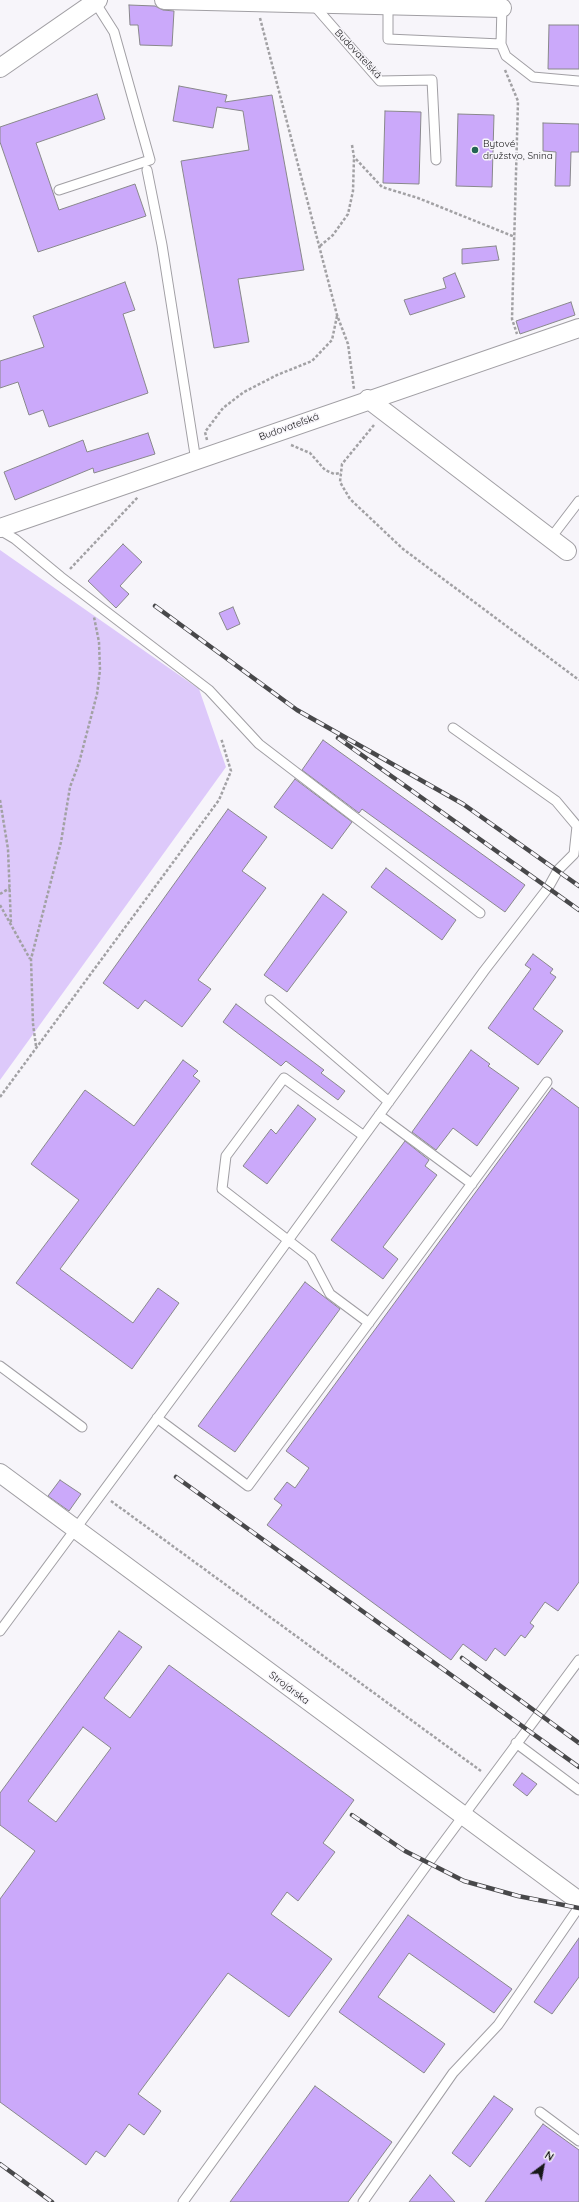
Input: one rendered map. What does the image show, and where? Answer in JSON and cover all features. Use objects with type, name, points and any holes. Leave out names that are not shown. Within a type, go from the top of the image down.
[{"type":"street","points":[[164,0],[312,2],[388,5],[408,2],[502,4]]},
{"type":"street","points":[[0,68],[97,1]]},
{"type":"street","name":"Budovateľská","points":[[0,529],[196,461],[361,395],[579,328]]},
{"type":"street","points":[[361,395],[566,551]]},
{"type":"street","name":"Strojárska","points":[[2,1480],[75,1529],[579,1901]]},
{"type":"lane","points":[[60,190],[150,160],[114,32],[97,1]]},
{"type":"lane","name":"Budovateľská","points":[[312,2],[380,81],[432,80],[436,160]]},
{"type":"lane","points":[[502,4],[501,44],[506,56],[533,78],[578,81]]},
{"type":"lane","points":[[388,5],[388,39],[501,44]]},
{"type":"lane","points":[[147,170],[162,245],[196,461]]},
{"type":"lane","points":[[550,539],[579,501]]},
{"type":"lane","points":[[0,529],[15,539],[61,577],[209,690],[259,744],[480,913]]},
{"type":"lane","points":[[0,1631],[100,1493],[548,888],[558,870],[574,854],[576,826],[556,801],[453,728]]},
{"type":"lane","points":[[270,1000],[389,1102]]},
{"type":"lane","points":[[364,1136],[284,1078],[226,1156],[222,1189],[311,1258],[330,1294],[369,1323]]},
{"type":"lane","points":[[157,1418],[248,1486],[547,1082]]},
{"type":"lane","points":[[380,1115],[472,1184]]},
{"type":"lane","points":[[0,1366],[82,1426]]},
{"type":"lane","points":[[183,2202],[297,2042],[464,1817],[516,1743],[579,1660]]},
{"type":"lane","points":[[516,1743],[579,1790]]},
{"type":"lane","points":[[363,2202],[453,2073],[498,2025],[579,1907]]},
{"type":"lane","points":[[540,2112],[579,2140]]},
{"type":"path","points":[[258,10],[337,315],[348,344],[361,395]]},
{"type":"path","points":[[503,68],[518,102],[516,237],[512,319],[517,336]]},
{"type":"path","points":[[320,246],[333,235],[348,214],[353,191],[354,157],[352,145]]},
{"type":"path","points":[[354,157],[382,187],[418,198],[516,237]]},
{"type":"path","points":[[208,443],[205,432],[223,408],[244,392],[277,375],[312,362],[332,340],[337,315]]},
{"type":"path","points":[[385,412],[342,464],[340,482],[350,499],[402,549],[579,680]]},
{"type":"path","points":[[288,444],[310,453],[326,470],[334,474],[341,473]]},
{"type":"path","points":[[61,577],[137,500]]},
{"type":"path","points":[[36,1046],[33,1024],[30,959],[61,842],[70,787],[79,763],[97,694],[99,642],[90,599]]},
{"type":"path","points":[[0,1097],[36,1046],[220,800],[231,772],[221,738]]},
{"type":"path","points":[[0,800],[8,849],[11,925]]},
{"type":"path","points":[[0,894],[10,888]]},
{"type":"path","points":[[0,905],[30,959]]},
{"type":"path","points":[[100,1493],[491,1778]]},
{"type":"shaded area","points":[[0,550],[199,689],[226,767],[0,1080]]},
{"type":"building","points":[[129,5],[155,6],[163,10],[174,11],[172,46],[140,45],[138,25],[130,25]]},
{"type":"building","points":[[549,25],[579,25],[579,69],[548,69]]},
{"type":"building","points":[[179,86],[227,95],[225,102],[272,95],[304,270],[238,279],[249,342],[214,348],[181,161],[249,150],[243,111],[217,107],[213,128],[173,121]]},
{"type":"building","points":[[97,94],[105,119],[36,143],[59,210],[135,184],[146,216],[38,252],[0,142],[0,127]]},
{"type":"building","points":[[385,111],[421,112],[419,184],[383,183]]},
{"type":"building","name":"Bytové družstvo, Snina","points":[[458,114],[494,115],[492,187],[456,186]]},
{"type":"building","points":[[543,123],[579,124],[579,152],[571,152],[570,186],[555,186],[556,152],[543,151]]},
{"type":"building","points":[[496,246],[499,260],[462,264],[462,249]]},
{"type":"building","points":[[455,273],[465,297],[410,315],[404,300],[446,288],[443,278]]},
{"type":"building","points":[[125,282],[135,310],[123,314],[148,393],[49,427],[43,410],[29,415],[18,382],[0,388],[0,361],[44,347],[33,316]]},
{"type":"building","points":[[571,302],[575,315],[520,334],[516,321]]},
{"type":"building","points":[[148,433],[155,454],[94,473],[93,468],[15,500],[4,472],[83,440],[87,452]]},
{"type":"building","points":[[123,544],[142,562],[120,586],[129,594],[116,608],[88,581]]},
{"type":"building","points":[[233,607],[240,624],[227,630],[219,613]]},
{"type":"building","points":[[323,740],[525,885],[505,912],[362,809],[359,813],[302,770]]},
{"type":"building","points":[[295,779],[352,822],[332,849],[274,807]]},
{"type":"building","points":[[228,809],[267,837],[242,871],[266,888],[198,980],[211,989],[182,1027],[145,1000],[138,1009],[103,983]]},
{"type":"building","points":[[386,868],[456,920],[442,940],[371,887]]},
{"type":"building","points":[[323,894],[347,912],[287,992],[264,975]]},
{"type":"building","points":[[533,954],[553,969],[550,973],[556,977],[533,1009],[563,1031],[538,1065],[488,1028],[531,969],[525,965]]},
{"type":"building","points":[[236,1004],[324,1070],[321,1073],[345,1091],[338,1100],[286,1061],[281,1066],[223,1022]]},
{"type":"building","points":[[471,1050],[490,1064],[488,1066],[519,1088],[477,1146],[453,1128],[436,1150],[412,1132]]},
{"type":"building","points":[[183,1060],[198,1071],[193,1076],[200,1081],[60,1269],[133,1323],[158,1288],[179,1303],[132,1369],[16,1283],[79,1200],[31,1164],[85,1090],[134,1126]]},
{"type":"building","points":[[552,1088],[579,1108],[579,1582],[558,1611],[545,1602],[530,1623],[534,1626],[525,1638],[521,1635],[505,1656],[495,1648],[486,1661],[463,1644],[451,1660],[267,1525],[282,1505],[274,1499],[287,1482],[295,1488],[309,1468],[286,1451]]},
{"type":"building","points":[[298,1105],[316,1119],[267,1184],[243,1166],[271,1129],[276,1134]]},
{"type":"building","points":[[405,1141],[429,1160],[425,1166],[437,1175],[383,1247],[398,1259],[383,1279],[331,1240]]},
{"type":"building","points":[[305,1282],[340,1309],[235,1452],[198,1426]]},
{"type":"building","points":[[60,1480],[81,1494],[69,1511],[48,1496]]},
{"type":"building","points":[[119,1631],[142,1647],[104,1698],[130,1718],[169,1665],[354,1800],[323,1843],[335,1852],[298,1901],[287,1892],[271,1914],[332,1959],[289,2017],[228,1973],[138,2094],[161,2111],[144,2135],[129,2124],[105,2157],[96,2151],[86,2165],[0,2102],[0,1899],[35,1851],[0,1825],[0,1793]],"holes":[[[83,1727],[111,1748],[56,1822],[28,1801]]]},
{"type":"building","points":[[522,1773],[537,1784],[527,1796],[513,1785]]},
{"type":"building","points":[[408,1915],[512,1989],[494,2013],[409,1953],[378,1997],[445,2044],[424,2073],[339,2012]]},
{"type":"building","points":[[579,1938],[579,1977],[552,2014],[534,2002]]},
{"type":"building","points":[[315,2086],[392,2142],[348,2202],[230,2202]]},
{"type":"building","points":[[494,2096],[513,2109],[470,2167],[452,2153]]},
{"type":"building","points":[[543,2124],[579,2150],[579,2202],[485,2202]]},
{"type":"building","points":[[430,2175],[455,2202],[409,2202]]},
{"type":"railway","points":[[155,606],[297,710],[463,804],[579,886]]},
{"type":"railway","points":[[338,738],[579,910]]},
{"type":"railway","points":[[176,1477],[579,1767]]},
{"type":"railway","points":[[462,1658],[579,1743]]},
{"type":"railway","points":[[352,1815],[405,1851],[464,1881],[518,1896],[579,1908]]},
{"type":"railway","points":[[0,2164],[52,2202]]},
{"type":"place","name":"Bytové družstvo, Snina","points":[[475,150]]}]
